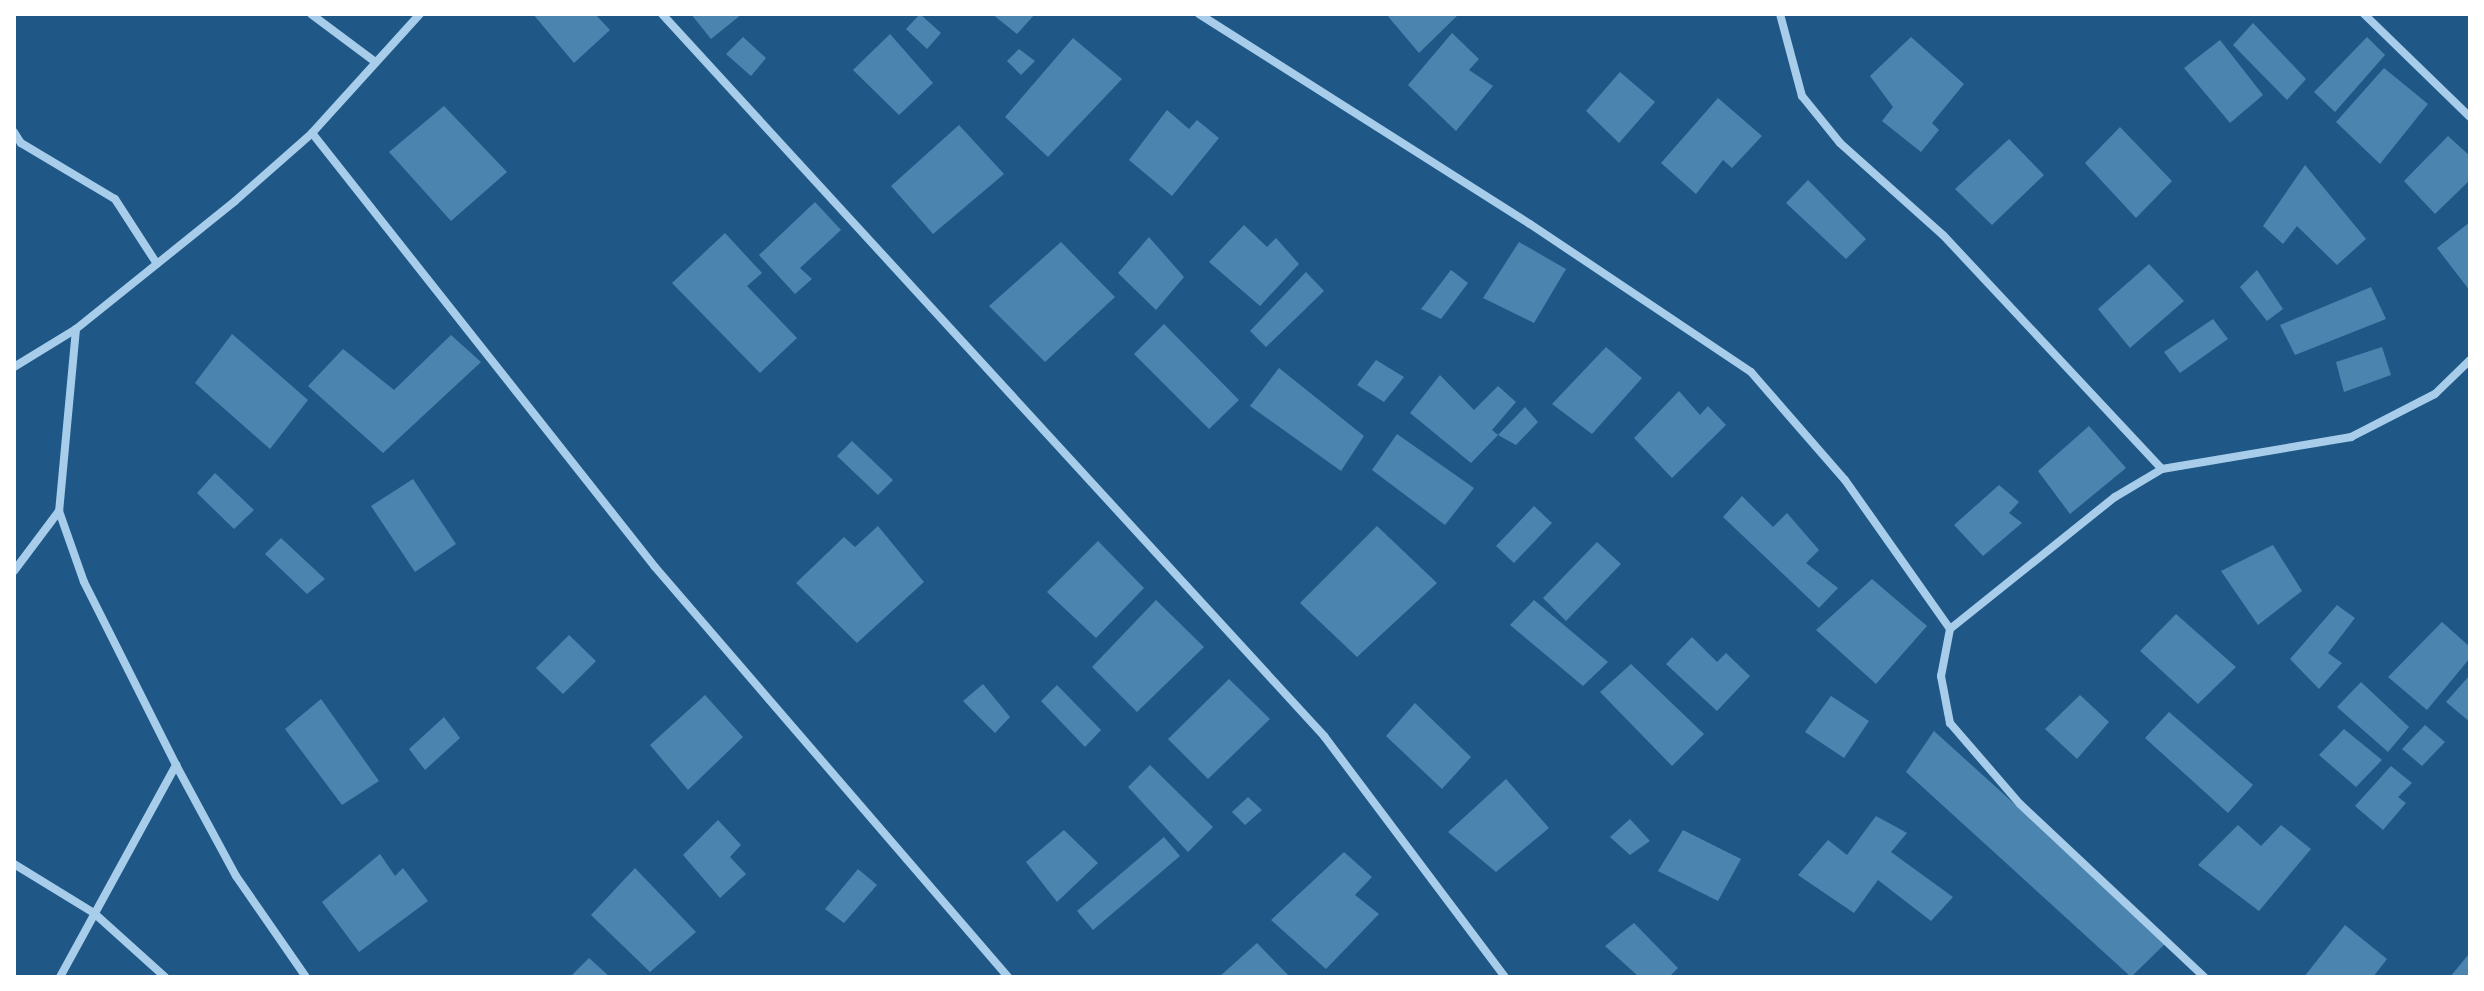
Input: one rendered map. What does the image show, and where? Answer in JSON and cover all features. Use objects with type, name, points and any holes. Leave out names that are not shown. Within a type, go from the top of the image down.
[{"type":"street","points":[[311,14],[374,61]]},
{"type":"street","points":[[14,367],[76,329],[312,133],[374,61],[420,14]]},
{"type":"street","points":[[662,14],[1324,736],[1505,977]]},
{"type":"street","points":[[1199,14],[1530,224],[1751,372],[1845,480],[1950,629]]},
{"type":"street","points":[[1780,14],[1802,96],[1840,143],[1943,235],[2162,469]]},
{"type":"street","points":[[2364,14],[2470,117]]},
{"type":"street","points":[[14,132],[21,143],[115,199],[157,264]]},
{"type":"street","points":[[312,133],[655,567],[1008,977]]},
{"type":"street","points":[[76,329],[59,511],[84,582],[236,876],[306,977]]},
{"type":"street","points":[[2204,977],[2020,804],[1950,723],[1941,676],[1950,629],[2115,497],[2162,469],[2351,437],[2435,394],[2470,360]]},
{"type":"street","points":[[14,571],[59,511]]},
{"type":"street","points":[[60,977],[176,765]]},
{"type":"street","points":[[14,864],[94,913],[165,977]]},
{"type":"building","points":[[533,14],[595,14],[610,30],[574,63]]},
{"type":"building","points":[[691,14],[742,14],[711,39]]},
{"type":"building","points":[[920,14],[941,33],[927,49],[906,29]]},
{"type":"building","points":[[992,14],[1035,14],[1017,34]]},
{"type":"building","points":[[1386,14],[1459,14],[1419,53]]},
{"type":"building","points":[[2253,23],[2306,79],[2287,100],[2233,45]]},
{"type":"building","points":[[1452,33],[1479,59],[1469,70],[1493,86],[1456,131],[1408,85]]},
{"type":"building","points":[[890,34],[933,83],[899,115],[853,70]]},
{"type":"building","points":[[743,37],[766,58],[751,76],[726,54]]},
{"type":"building","points":[[1911,37],[1964,84],[1932,123],[1939,130],[1921,152],[1882,121],[1893,107],[1870,76]]},
{"type":"building","points":[[2367,37],[2385,55],[2335,112],[2314,92]]},
{"type":"building","points":[[1073,38],[1122,79],[1048,157],[1005,117]]},
{"type":"building","points":[[2220,40],[2263,95],[2230,123],[2184,68]]},
{"type":"building","points":[[1019,49],[1035,61],[1021,75],[1007,61]]},
{"type":"building","points":[[2384,68],[2428,104],[2380,164],[2336,122]]},
{"type":"building","points":[[1620,72],[1655,102],[1619,143],[1586,111]]},
{"type":"building","points":[[1718,98],[1762,136],[1732,168],[1723,160],[1696,194],[1661,163]]},
{"type":"building","points":[[444,106],[507,172],[451,221],[389,152]]},
{"type":"building","points":[[1167,110],[1189,129],[1197,120],[1219,138],[1172,196],[1129,160]]},
{"type":"building","points":[[959,125],[1004,174],[933,234],[891,186]]},
{"type":"building","points":[[2120,127],[2172,181],[2136,218],[2085,163]]},
{"type":"building","points":[[2448,136],[2470,156],[2470,180],[2435,214],[2404,181]]},
{"type":"building","points":[[2009,139],[2044,175],[1992,225],[1955,189]]},
{"type":"building","points":[[2305,165],[2366,239],[2337,265],[2297,226],[2283,244],[2263,226]]},
{"type":"building","points":[[1808,180],[1866,239],[1846,259],[1786,203]]},
{"type":"building","points":[[815,202],[841,230],[800,268],[812,279],[795,294],[759,255]]},
{"type":"building","points":[[2470,222],[2470,291],[2437,248]]},
{"type":"building","points":[[1244,225],[1267,247],[1276,238],[1299,264],[1260,306],[1209,262]]},
{"type":"building","points":[[725,233],[762,273],[747,286],[797,338],[760,373],[672,283]]},
{"type":"building","points":[[1149,237],[1184,277],[1156,310],[1118,273]]},
{"type":"building","points":[[1061,242],[1115,297],[1045,362],[989,306]]},
{"type":"building","points":[[1519,242],[1566,269],[1534,323],[1483,298]]},
{"type":"building","points":[[2149,264],[2184,301],[2130,348],[2098,309]]},
{"type":"building","points":[[1451,270],[1468,283],[1441,319],[1421,309]]},
{"type":"building","points":[[2257,270],[2283,309],[2267,321],[2240,287]]},
{"type":"building","points":[[1306,272],[1324,291],[1266,347],[1250,331]]},
{"type":"building","points":[[2371,287],[2386,319],[2295,355],[2280,325]]},
{"type":"building","points":[[2213,319],[2228,339],[2180,373],[2164,352]]},
{"type":"building","points":[[1164,324],[1239,400],[1209,429],[1134,354]]},
{"type":"building","points":[[232,334],[308,400],[270,449],[195,383]]},
{"type":"building","points":[[451,335],[481,362],[383,453],[308,386],[343,349],[394,390]]},
{"type":"building","points":[[1606,347],[1642,378],[1592,434],[1552,404]]},
{"type":"building","points":[[2382,347],[2391,375],[2344,392],[2336,362]]},
{"type":"building","points":[[1376,360],[1404,377],[1384,402],[1357,385]]},
{"type":"building","points":[[1279,368],[1364,436],[1341,471],[1250,406]]},
{"type":"building","points":[[1440,375],[1474,410],[1498,386],[1516,402],[1492,430],[1498,435],[1471,463],[1410,413]]},
{"type":"building","points":[[1679,391],[1700,415],[1708,406],[1726,425],[1672,478],[1634,438]]},
{"type":"building","points":[[1525,407],[1538,422],[1516,445],[1498,435]]},
{"type":"building","points":[[2089,426],[2126,468],[2070,514],[2038,471]]},
{"type":"building","points":[[1397,434],[1474,488],[1445,525],[1372,470]]},
{"type":"building","points":[[852,441],[893,480],[878,495],[837,456]]},
{"type":"building","points":[[215,473],[254,510],[234,529],[197,493]]},
{"type":"building","points":[[413,479],[456,544],[415,572],[371,506]]},
{"type":"building","points":[[1999,485],[2019,502],[2009,513],[2022,523],[1983,556],[1954,525]]},
{"type":"building","points":[[1742,496],[1773,527],[1787,513],[1819,550],[1806,563],[1838,588],[1819,608],[1723,517]]},
{"type":"building","points":[[1534,506],[1552,523],[1514,563],[1496,546]]},
{"type":"building","points":[[878,526],[924,582],[857,643],[796,583],[844,537],[855,547]]},
{"type":"building","points":[[1377,526],[1437,583],[1357,657],[1300,603]]},
{"type":"building","points":[[281,538],[325,579],[307,594],[265,554]]},
{"type":"building","points":[[1098,541],[1144,588],[1096,638],[1047,592]]},
{"type":"building","points":[[1597,542],[1621,564],[1566,621],[1543,598]]},
{"type":"building","points":[[2273,545],[2302,591],[2258,625],[2221,571]]},
{"type":"building","points":[[1872,579],[1927,626],[1876,684],[1816,630]]},
{"type":"building","points":[[1156,600],[1204,647],[1137,712],[1092,667]]},
{"type":"building","points":[[1534,600],[1608,662],[1583,686],[1510,625]]},
{"type":"building","points":[[2337,605],[2355,618],[2328,653],[2342,663],[2319,689],[2290,659]]},
{"type":"building","points":[[2176,614],[2236,667],[2198,704],[2140,651]]},
{"type":"building","points":[[2442,622],[2470,647],[2470,658],[2427,710],[2388,677]]},
{"type":"building","points":[[569,635],[596,661],[563,694],[536,668]]},
{"type":"building","points":[[1692,637],[1717,662],[1726,653],[1750,676],[1717,711],[1666,664]]},
{"type":"building","points":[[1631,664],[1704,734],[1672,766],[1600,692]]},
{"type":"building","points":[[2470,675],[2470,722],[2446,702]]},
{"type":"building","points":[[1229,679],[1270,719],[1208,779],[1168,739]]},
{"type":"building","points":[[2361,682],[2409,727],[2388,752],[2337,707]]},
{"type":"building","points":[[983,684],[1010,717],[995,733],[963,701]]},
{"type":"building","points":[[1057,685],[1101,730],[1085,747],[1041,701]]},
{"type":"building","points":[[705,695],[743,737],[688,790],[650,745]]},
{"type":"building","points":[[2080,695],[2109,722],[2077,759],[2045,729]]},
{"type":"building","points":[[1831,696],[1869,721],[1844,758],[1805,732]]},
{"type":"building","points":[[321,699],[379,781],[342,805],[285,729]]},
{"type":"building","points":[[1415,703],[1471,757],[1442,789],[1386,736]]},
{"type":"building","points":[[2169,712],[2253,785],[2228,813],[2145,738]]},
{"type":"building","points":[[444,717],[460,738],[425,770],[409,749]]},
{"type":"building","points":[[2425,725],[2445,742],[2422,766],[2402,749]]},
{"type":"building","points":[[2344,729],[2382,760],[2356,787],[2319,755]]},
{"type":"building","points":[[1934,731],[2167,942],[2131,977],[1906,772]]},
{"type":"building","points":[[1150,765],[1213,827],[1188,852],[1128,787]]},
{"type":"building","points":[[2391,766],[2412,783],[2398,797],[2406,803],[2383,830],[2355,806]]},
{"type":"building","points":[[1506,779],[1549,828],[1496,872],[1448,832]]},
{"type":"building","points":[[1248,797],[1262,810],[1245,825],[1232,812]]},
{"type":"building","points":[[1876,816],[1907,833],[1891,852],[1953,897],[1931,921],[1878,880],[1854,913],[1798,875],[1828,840],[1847,855]]},
{"type":"building","points":[[1630,819],[1650,841],[1630,855],[1610,837]]},
{"type":"building","points":[[718,820],[741,845],[730,857],[746,874],[720,898],[683,855]]},
{"type":"building","points":[[2238,825],[2261,846],[2281,825],[2311,849],[2259,911],[2198,865]]},
{"type":"building","points":[[1064,830],[1098,863],[1057,902],[1026,862]]},
{"type":"building","points":[[1683,830],[1741,859],[1718,901],[1658,871]]},
{"type":"building","points":[[1164,837],[1180,856],[1093,930],[1077,911]]},
{"type":"building","points":[[1344,852],[1372,877],[1355,895],[1379,914],[1326,969],[1271,920]]},
{"type":"building","points":[[380,854],[395,876],[403,868],[428,901],[359,952],[322,902]]},
{"type":"building","points":[[635,868],[696,932],[650,972],[591,915]]},
{"type":"building","points":[[858,869],[877,885],[844,923],[825,909]]},
{"type":"building","points":[[1634,923],[1678,968],[1669,977],[1639,977],[1605,946]]},
{"type":"building","points":[[2345,925],[2387,959],[2373,977],[2304,977]]},
{"type":"building","points":[[1257,943],[1290,977],[1219,977]]},
{"type":"building","points":[[2468,955],[2470,977],[2450,977]]},
{"type":"building","points":[[589,958],[610,977],[570,977]]}]
